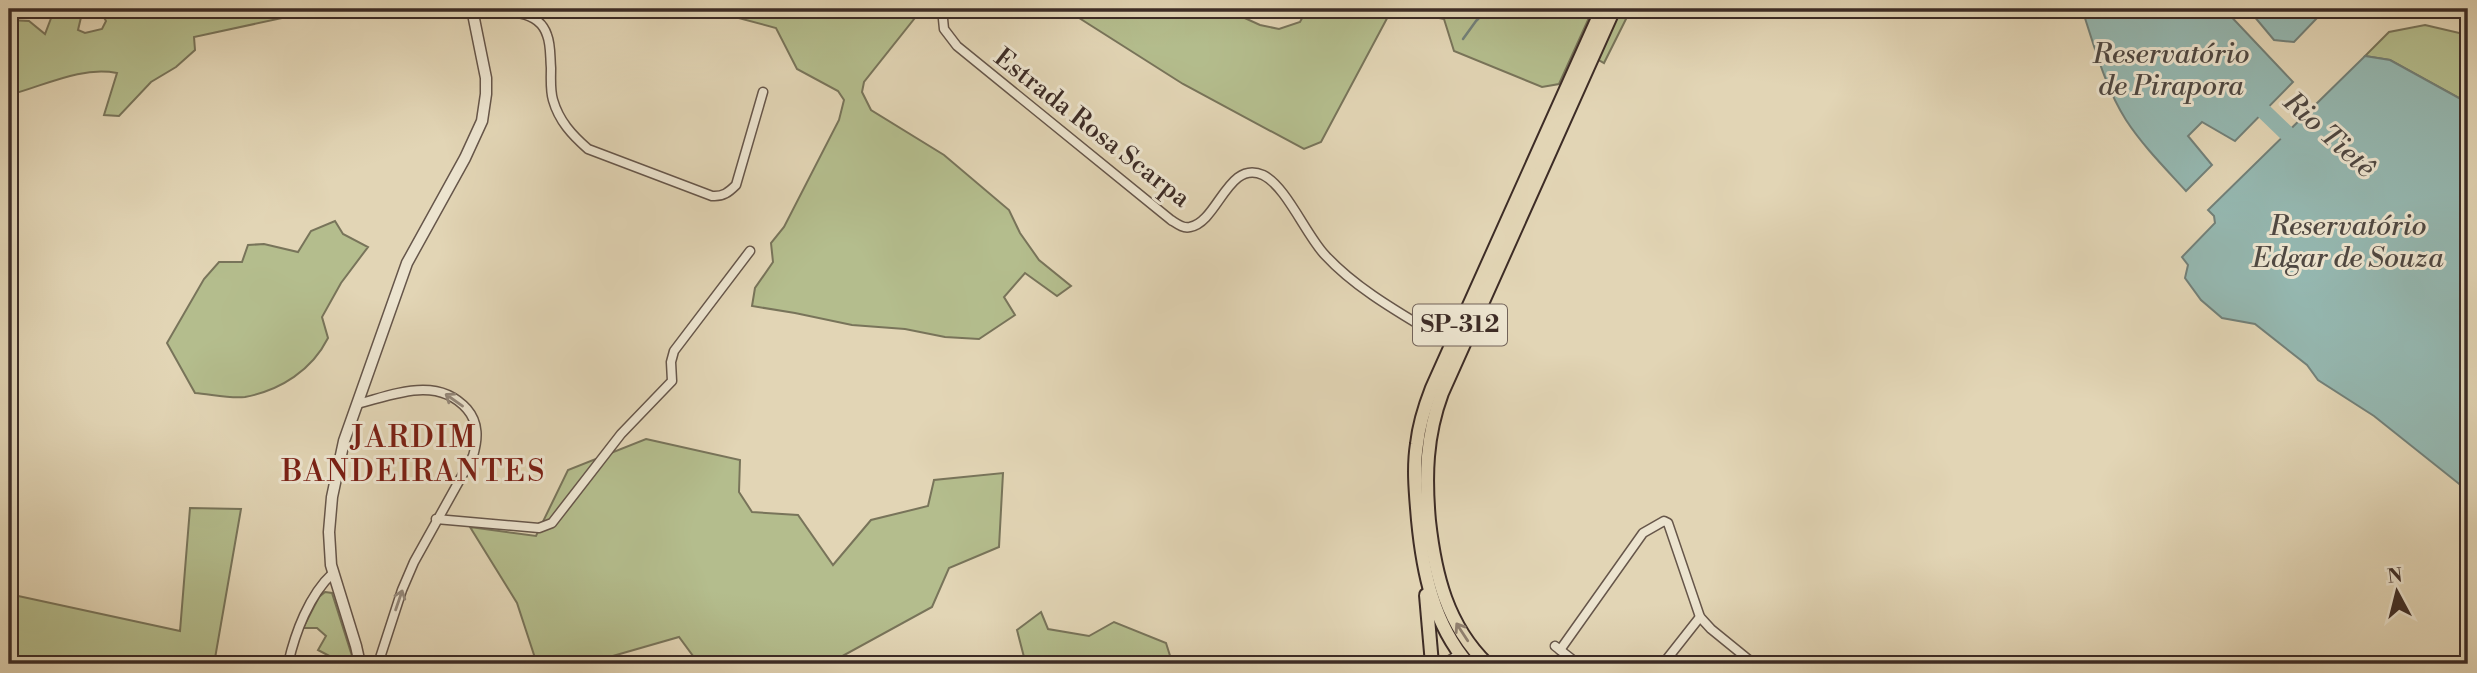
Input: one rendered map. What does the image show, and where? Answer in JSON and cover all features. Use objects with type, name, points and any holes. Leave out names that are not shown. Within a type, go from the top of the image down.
[{"type":"main road","name":"SP-312","points":[[1464,660],[1440,620],[1425,573],[1416,496],[1416,447],[1427,401],[1451,344],[1602,9]]},
{"type":"main road","name":"SP-312","points":[[1484,664],[1455,623],[1438,581],[1427,496],[1426,464],[1429,438],[1442,393],[1614,9]]},
{"type":"main road","points":[[1425,573],[1432,664]]},
{"type":"main road","points":[[1464,660],[1470,657],[1484,664]]},
{"type":"street","name":"Estrada Rosa Scarpa","points":[[942,9],[944,29],[957,46],[1180,226],[1193,226],[1210,212],[1236,178],[1251,173],[1264,176],[1278,188],[1324,254],[1335,265],[1366,289],[1451,344]]},
{"type":"street","points":[[360,664],[329,551],[332,497],[344,440],[407,263],[465,158],[482,121],[486,78],[473,11],[517,12],[535,19],[543,26],[549,41],[552,97],[556,109],[573,135],[588,149],[712,196],[719,197],[736,186],[763,92]]},
{"type":"street","points":[[436,519],[539,528],[552,523],[621,434],[672,381],[671,362],[674,351],[750,251]]},
{"type":"street","points":[[357,404],[424,389],[441,391],[463,405],[473,418],[478,439],[472,456],[436,519],[402,590],[378,664]]},
{"type":"street","points":[[362,390],[383,397]]},
{"type":"street","points":[[1578,664],[1558,648],[1643,533],[1664,521],[1668,523],[1700,617],[1754,664]]},
{"type":"street","points":[[288,664],[305,614],[318,590],[333,573]]},
{"type":"street","points":[[1663,664],[1700,617]]},
{"type":"street","points":[[1446,664],[1464,660]]},
{"type":"green space","points":[[58,9],[83,9],[78,30],[85,33],[102,29],[106,21],[99,9],[363,9],[296,15],[194,37],[195,50],[176,67],[151,82],[119,116],[104,115],[117,73],[89,72],[9,95],[9,20],[29,21],[45,34],[53,13]]},
{"type":"green space","points":[[688,9],[922,9],[864,82],[862,92],[871,110],[944,155],[1009,210],[1020,233],[1039,260],[1071,286],[1057,296],[1025,273],[1004,297],[1015,315],[979,339],[852,325],[752,306],[755,288],[773,262],[771,243],[784,227],[839,120],[844,100],[838,91],[797,69],[776,28],[716,12]]},
{"type":"green space","points":[[1065,9],[1225,9],[1260,25],[1279,29],[1300,22],[1307,9],[1392,9],[1321,142],[1304,149],[1183,84]]},
{"type":"green space","points":[[1394,9],[1593,9],[1559,84],[1542,87],[1454,51],[1444,19]]},
{"type":"green space","points":[[1618,9],[1631,9],[1604,63],[1597,59]]},
{"type":"green space","points":[[2425,25],[2468,35],[2468,103],[2390,60],[2365,56],[2389,32]]},
{"type":"green space","points":[[335,221],[343,234],[368,247],[341,283],[322,317],[328,338],[313,360],[283,384],[258,394],[227,397],[195,393],[167,343],[204,279],[219,262],[242,262],[248,245],[264,244],[298,252],[311,231]]},
{"type":"green space","points":[[646,439],[740,460],[739,492],[752,512],[798,515],[833,565],[871,520],[928,506],[934,480],[1003,473],[999,547],[949,568],[932,607],[828,664],[699,664],[679,637],[585,664],[537,664],[517,603],[470,527],[536,536],[568,470]]},
{"type":"green space","points":[[190,508],[241,509],[214,664],[9,664],[9,594],[180,631]]},
{"type":"green space","points":[[325,592],[332,593],[353,659],[335,659],[318,650],[326,636],[317,628],[303,628],[319,597]]},
{"type":"green space","points":[[1041,612],[1048,629],[1089,636],[1114,622],[1166,643],[1172,662],[1177,664],[1029,664],[1024,657],[1017,630]]},
{"type":"water","name":"Reservatório de Pirapora","points":[[2082,9],[2224,9],[2293,82],[2235,141],[2202,122],[2188,136],[2212,165],[2186,191],[2154,157],[2126,120],[2112,94]]},
{"type":"water","name":"Reservatório de Pirapora","points":[[2248,9],[2310,9],[2318,17],[2294,42],[2274,40]]},
{"type":"water","name":"Reservatório Edgar de Souza","points":[[2365,56],[2390,60],[2468,103],[2468,491],[2374,416],[2318,380],[2307,365],[2255,324],[2222,318],[2201,300],[2185,278],[2188,265],[2182,257],[2215,223],[2214,216],[2208,210]]},
{"type":"waterway","points":[[1463,39],[1488,9]]},
{"type":"waterway","name":"Rio Tietê","points":[[2250,98],[2302,148]]},
{"type":"district","name":"JARDIM BANDEIRANTES","points":[[414,455]]}]
